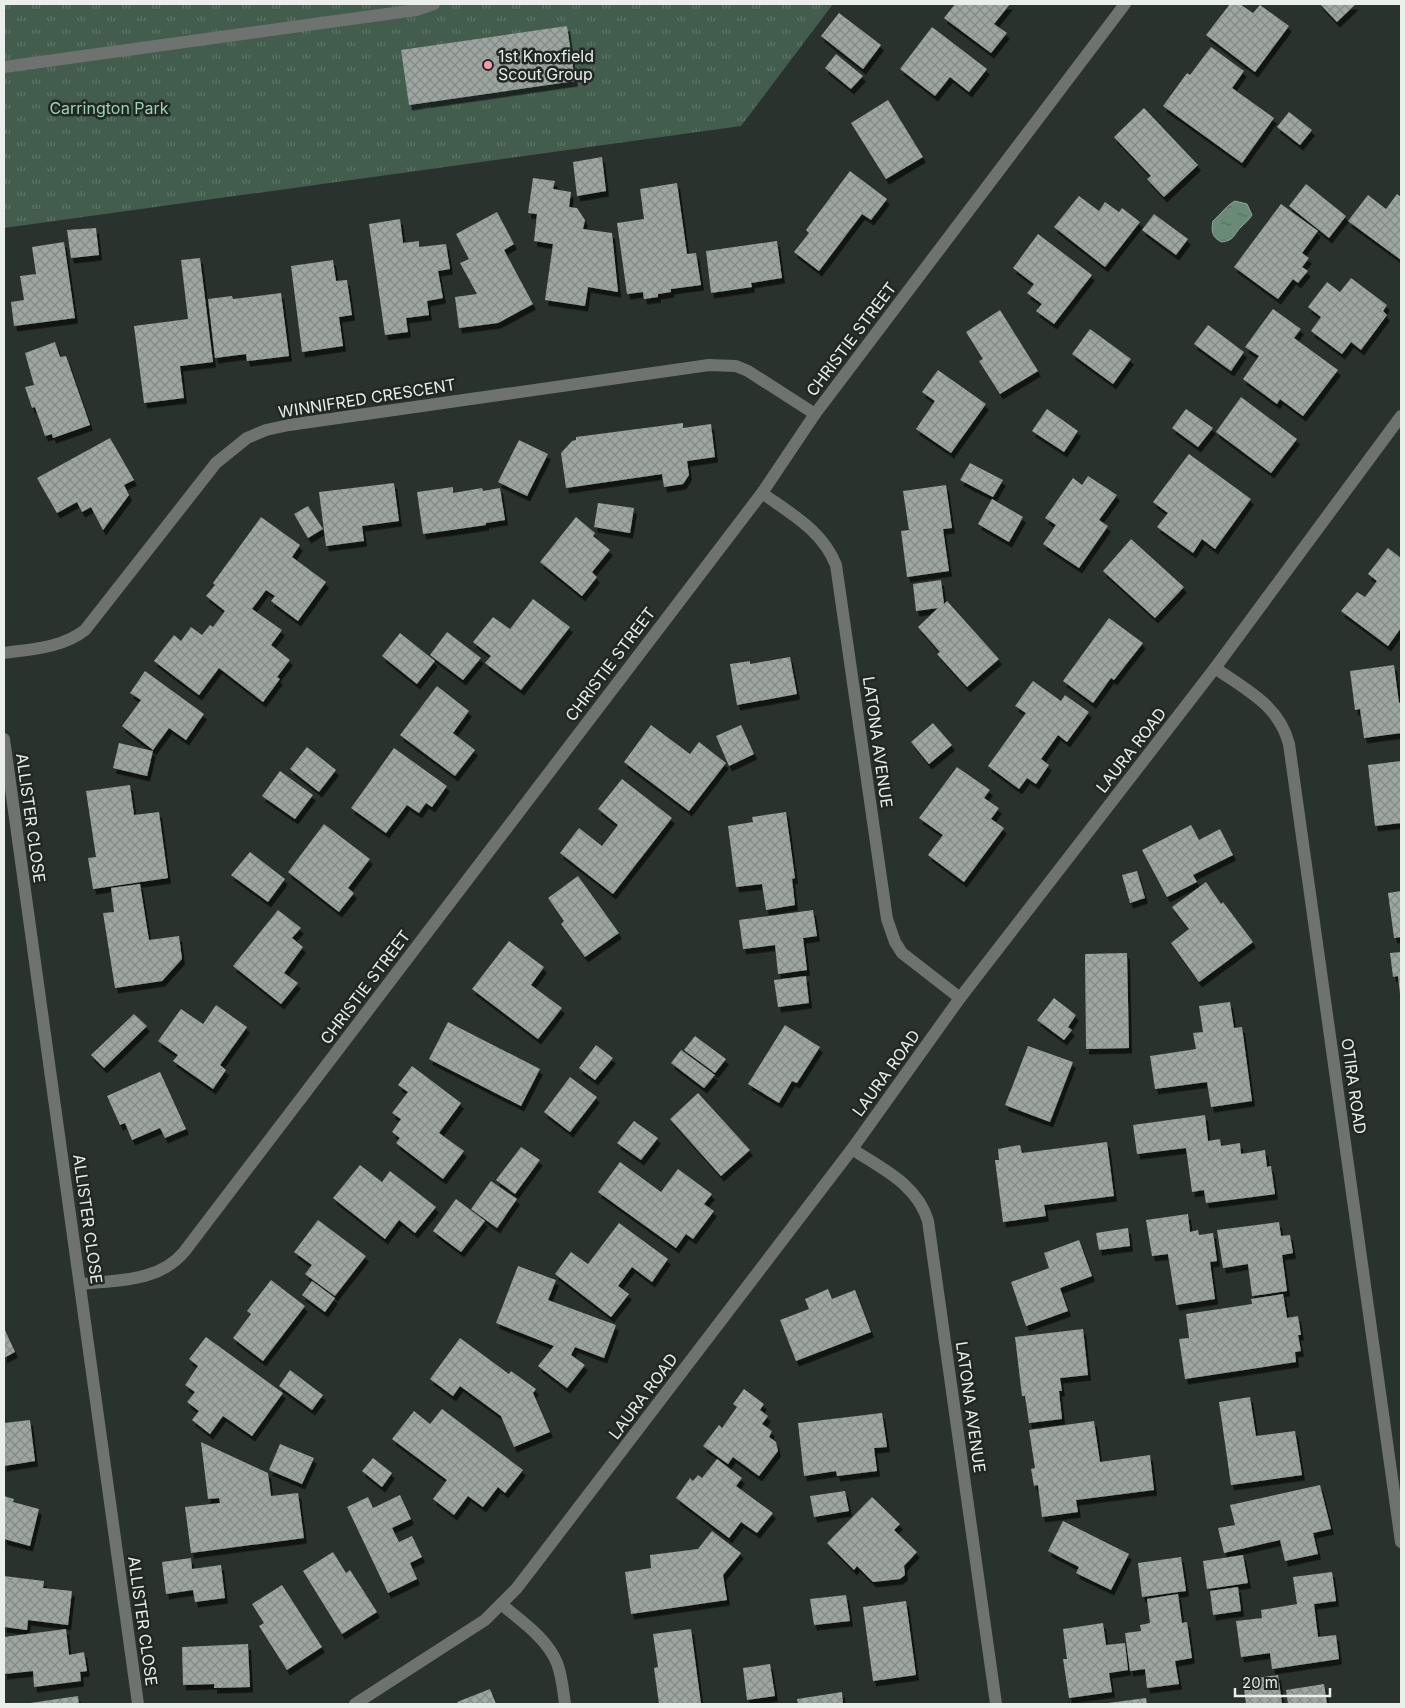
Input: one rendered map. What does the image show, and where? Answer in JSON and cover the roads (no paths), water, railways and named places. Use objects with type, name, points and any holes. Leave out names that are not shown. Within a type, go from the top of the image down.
[{"type":"street","points":[[4,67],[416,10],[434,4]]},
{"type":"street","name":"CHRISTIE STREET","points":[[81,1284],[148,1276],[179,1258],[762,493],[815,414],[1125,4]]},
{"type":"street","name":"WINNIFRED CRESCENT","points":[[4,653],[51,646],[76,637],[85,630],[216,463],[246,438],[266,430],[299,423],[709,365],[736,366],[748,371],[815,414]]},
{"type":"street","name":"LAURA ROAD","points":[[355,1704],[485,1620],[533,1567],[852,1149],[960,998],[1215,668],[1401,416]]},
{"type":"street","name":"LATONA AVENUE","points":[[762,493],[812,529],[831,551],[834,558],[887,919],[895,942],[902,953],[960,998]]},
{"type":"street","name":"OTIRA ROAD","points":[[1215,668],[1264,702],[1283,725],[1289,744],[1401,1542]]},
{"type":"street","name":"ALLISTER CLOSE","points":[[4,739],[138,1704]]},
{"type":"street","name":"LATONA AVENUE","points":[[852,1149],[909,1188],[922,1204],[928,1221],[996,1704]]},
{"type":"street","points":[[501,1604],[528,1627],[550,1651],[560,1673],[565,1704]]},
{"type":"water","points":[[1235,201],[1247,204],[1252,215],[1232,238],[1222,242],[1213,234],[1213,221]]},
{"type":"place","name":"1st Knoxfield Scout Group","points":[[488,65]]},
{"type":"park label","name":"Carrington Park","points":[[109,108]]}]
